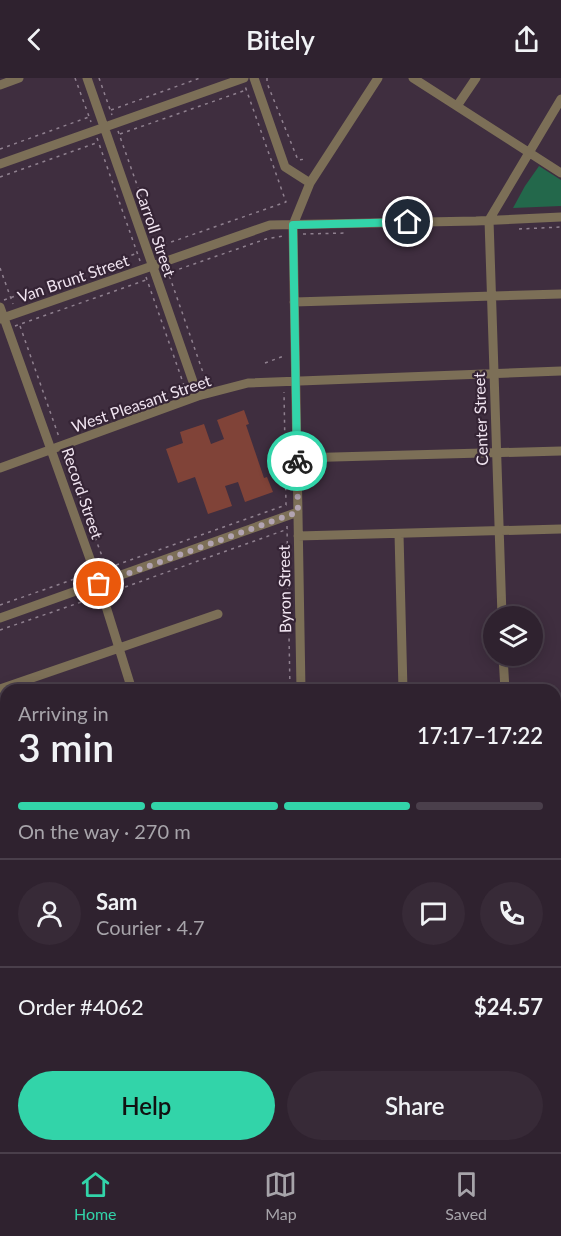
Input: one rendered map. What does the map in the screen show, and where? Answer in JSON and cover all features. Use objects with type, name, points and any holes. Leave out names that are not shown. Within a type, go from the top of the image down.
[{"type":"street","points":[[0,85],[19,78]]},
{"type":"street","name":"Carroll Street","points":[[87,78],[99,130],[193,397]]},
{"type":"street","points":[[0,164],[243,78]]},
{"type":"street","points":[[254,78],[285,167],[310,183]]},
{"type":"street","name":"Byron Street","points":[[301,684],[293,230],[310,183],[378,78]]},
{"type":"street","points":[[413,78],[561,173]]},
{"type":"street","points":[[457,106],[476,78]]},
{"type":"street","points":[[489,220],[561,99]]},
{"type":"street","name":"Van Brunt Street","points":[[2,319],[270,225],[293,230],[561,217]]},
{"type":"street","name":"Center Street","points":[[489,220],[502,606]]},
{"type":"street","points":[[294,302],[561,294]]},
{"type":"street","name":"Record Street","points":[[0,308],[2,319],[52,450],[95,573],[94,586],[102,595],[130,684]]},
{"type":"street","name":"West Pleasant Street","points":[[0,468],[193,397],[248,383],[561,371]]},
{"type":"street","points":[[297,458],[561,451]]},
{"type":"street","points":[[0,618],[298,512]]},
{"type":"street","points":[[298,536],[561,529]]},
{"type":"street","points":[[399,534],[402,684]]},
{"type":"street","points":[[15,684],[218,614]]},
{"type":"street","points":[[503,666],[504,684]]},
{"type":"path","points":[[75,78],[99,130],[193,397]]},
{"type":"path","points":[[99,78],[210,393]]},
{"type":"path","points":[[0,301],[286,202],[243,78]]},
{"type":"path","points":[[267,78],[271,94],[298,160],[306,159]]},
{"type":"path","points":[[0,177],[247,90]]},
{"type":"path","points":[[520,229],[561,227]]},
{"type":"path","points":[[7,329],[293,230],[350,233]]},
{"type":"path","points":[[0,268],[16,314]]},
{"type":"path","points":[[20,324],[111,580]]},
{"type":"path","points":[[265,363],[284,356]]},
{"type":"path","points":[[284,392],[290,684]]},
{"type":"path","points":[[95,573],[286,505]]},
{"type":"path","points":[[0,630],[298,525]]},
{"type":"path","points":[[0,605],[86,575],[94,586]]},
{"type":"green space","points":[[539,166],[561,180],[561,206],[513,208],[525,186]]},
{"type":"building","points":[[244,410],[249,424],[246,425],[264,478],[267,477],[273,492],[245,502],[238,482],[225,486],[232,506],[208,514],[195,477],[178,483],[166,449],[183,443],[180,432],[204,424],[211,444],[224,439],[217,420]]},
{"type":"way so far","points":[[99,584],[298,512],[297,461]]},
{"type":"route","points":[[297,461],[293,225],[408,222]]}]
